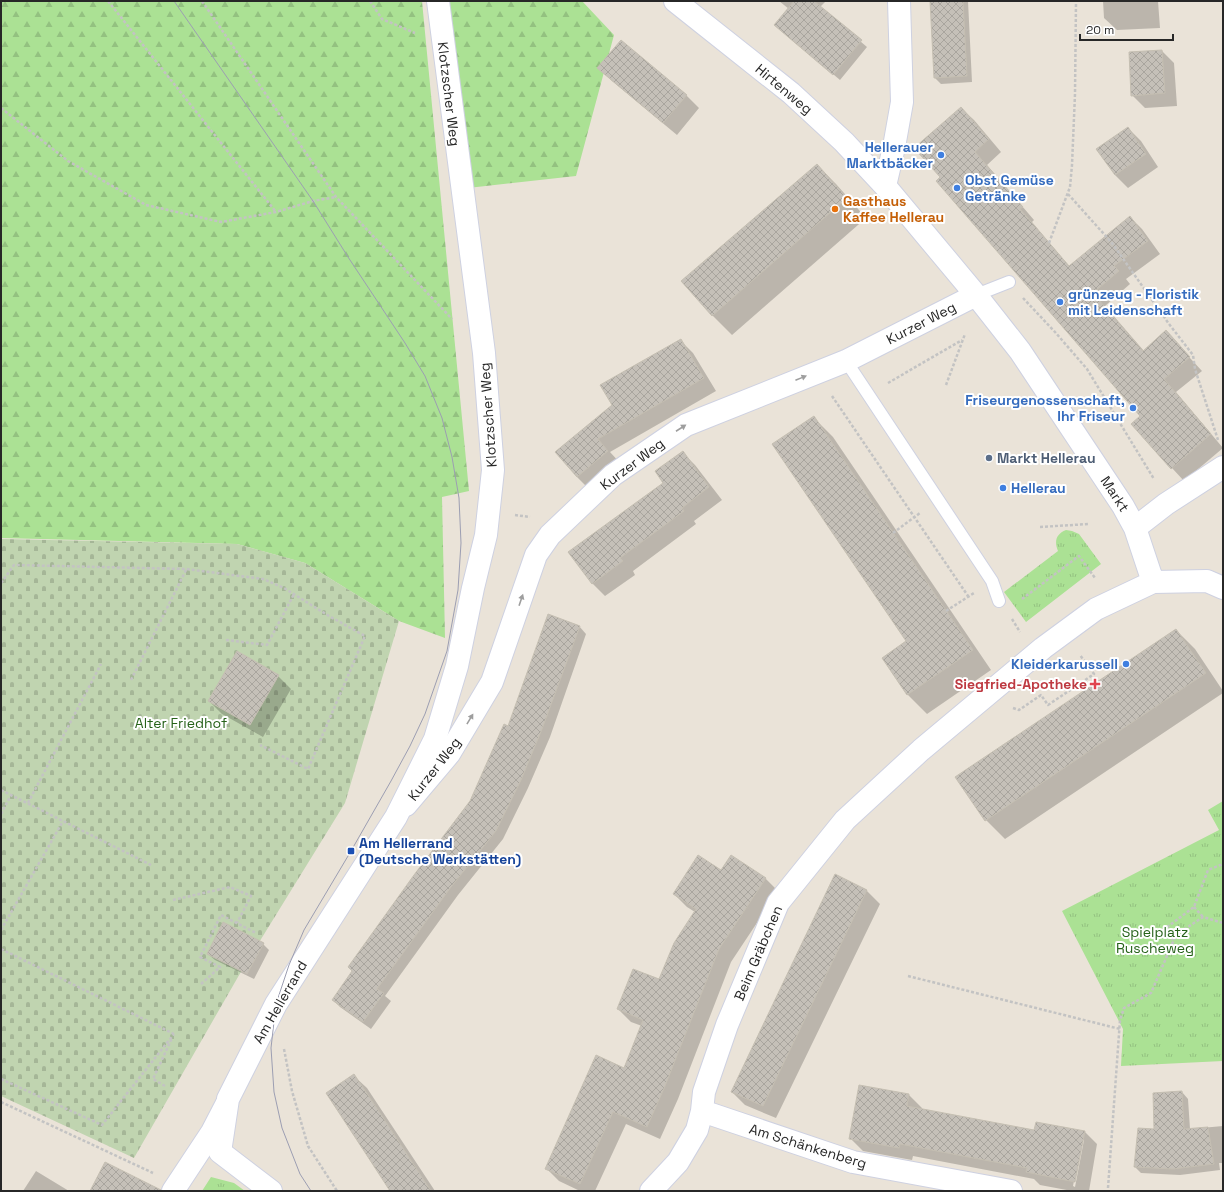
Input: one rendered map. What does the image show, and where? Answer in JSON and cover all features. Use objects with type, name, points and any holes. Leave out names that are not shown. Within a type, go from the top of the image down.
[{"type":"street","name":"Klotzscher Weg","points":[[396,817],[435,739],[455,673],[486,535],[493,470],[484,353],[438,1]]},
{"type":"street","name":"Hirtenweg","points":[[675,1],[791,93],[844,142],[885,186]]},
{"type":"street","points":[[885,186],[902,102],[900,1]]},
{"type":"street","name":"Markt","points":[[885,186],[976,295],[1020,351],[1123,506],[1135,528],[1153,582]]},
{"type":"street","name":"Kurzer Weg","points":[[396,817],[449,754],[492,682],[536,555],[550,535],[613,475],[686,425],[846,360],[976,295]]},
{"type":"street","points":[[1135,528],[1166,504],[1223,467]]},
{"type":"street","points":[[1153,582],[1207,581],[1223,588]]},
{"type":"street","name":"Beim Gräbchen","points":[[651,1191],[678,1162],[697,1130],[702,1111],[704,1092],[727,1025],[778,903],[845,820],[921,750],[1043,648],[1096,609],[1153,582]]},
{"type":"street","name":"Am Hellerrand","points":[[175,1188],[212,1132],[276,1004],[396,817]]},
{"type":"street","points":[[228,1100],[220,1152],[271,1191]]},
{"type":"street","name":"Am Schänkenberg","points":[[702,1111],[854,1162],[1011,1191]]},
{"type":"lane","points":[[976,295],[1009,282]]},
{"type":"lane","points":[[846,360],[992,581],[999,601]]},
{"type":"path","points":[[108,1],[276,212]]},
{"type":"path","points":[[202,1],[336,197],[484,353]]},
{"type":"path","points":[[370,1],[382,19],[443,44]]},
{"type":"path","points":[[1049,244],[1070,187],[1075,94],[1076,1]]},
{"type":"path","points":[[1,108],[68,161],[146,204],[221,222],[276,212],[313,201],[336,197]]},
{"type":"path","points":[[1068,194],[1112,243],[1168,324],[1193,355],[1195,369],[1219,440],[1213,444]]},
{"type":"path","points":[[1019,293],[1056,332],[1087,369],[1155,481]]},
{"type":"path","points":[[946,385],[965,334]]},
{"type":"path","points":[[841,410],[962,340]]},
{"type":"path","points":[[816,372],[968,596]]},
{"type":"path","points":[[489,511],[564,522]]},
{"type":"path","points":[[893,533],[915,518]]},
{"type":"path","points":[[1040,528],[1088,524]]},
{"type":"path","points":[[1018,602],[1079,556],[1096,579]]},
{"type":"path","points":[[1,583],[14,565],[186,569],[263,579],[284,588],[329,616],[366,636],[308,769],[260,745]]},
{"type":"path","points":[[131,680],[186,569]]},
{"type":"path","points":[[946,611],[992,581]]},
{"type":"path","points":[[226,640],[267,645],[294,594]]},
{"type":"path","points":[[1010,617],[1023,635]]},
{"type":"path","points":[[1012,708],[1019,710],[1041,695],[1048,705],[1094,674],[1083,659]]},
{"type":"path","points":[[28,803],[101,664]]},
{"type":"path","points":[[1,790],[151,865]]},
{"type":"path","points":[[1,814],[11,795]]},
{"type":"path","points":[[1,930],[63,820]]},
{"type":"path","points":[[1174,940],[1166,928],[1194,907],[1208,870],[1223,864]]},
{"type":"path","points":[[172,900],[230,887],[251,896],[237,923]]},
{"type":"path","points":[[1194,907],[1202,917],[1223,924]]},
{"type":"path","points":[[201,984],[220,967],[200,957],[221,915],[256,933]]},
{"type":"path","points":[[1108,1188],[1120,1020],[1124,1008],[1151,993],[1176,935],[1202,917]]},
{"type":"path","points":[[1,949],[174,1034]]},
{"type":"path","points":[[908,976],[1120,1028]]},
{"type":"path","points":[[1,1079],[102,1125],[174,1034]]},
{"type":"path","points":[[165,1086],[153,1079],[174,1034]]},
{"type":"path","points":[[284,1048],[292,1091],[308,1146],[337,1191]]},
{"type":"path","points":[[1,1102],[175,1188]]},
{"type":"green space","points":[[1,1],[422,1],[469,491],[442,497],[445,638],[399,621],[305,563],[237,544],[1,538]]},
{"type":"green space","points":[[446,1],[582,1],[614,35],[576,176],[468,188]]},
{"type":"green space","points":[[1066,530],[1079,534],[1101,564],[1026,622],[1004,592],[1058,551],[1056,544],[1057,538]]},
{"type":"green space","name":"Alter Friedhof","points":[[2,539],[237,544],[305,563],[399,621],[345,803],[242,970],[134,1158],[1,1096]]},
{"type":"green space","name":"Spielplatz Ruscheweg","points":[[1223,801],[1223,1061],[1121,1066],[1123,1029],[1062,911],[1219,830],[1208,810]]},
{"type":"green space","points":[[211,1177],[234,1183],[245,1191],[202,1191]]},
{"type":"building","points":[[794,1],[814,1],[862,40],[833,75],[774,25]]},
{"type":"building","points":[[930,1],[963,1],[967,76],[934,78]]},
{"type":"building","points":[[621,40],[687,95],[663,123],[597,68]]},
{"type":"building","points":[[1162,50],[1165,93],[1131,96],[1129,52]]},
{"type":"building","points":[[961,107],[989,139],[975,152],[1023,207],[1020,209],[1069,266],[1130,216],[1148,241],[1114,266],[1119,271],[1093,293],[1143,351],[1166,330],[1190,357],[1164,379],[1211,434],[1171,469],[1131,424],[1140,416],[936,181],[940,177],[914,148]]},
{"type":"building","points":[[1128,127],[1146,154],[1115,175],[1096,149]]},
{"type":"building","points":[[817,164],[847,198],[712,316],[681,281]]},
{"type":"building","points":[[681,339],[704,378],[598,439],[608,451],[577,477],[555,452],[612,405],[600,385]]},
{"type":"building","points":[[814,416],[973,650],[907,695],[882,658],[906,641],[772,444]]},
{"type":"building","points":[[683,451],[709,487],[682,508],[684,511],[620,558],[623,561],[592,584],[568,552],[663,483],[655,471]]},
{"type":"building","points":[[548,614],[580,626],[542,729],[521,780],[496,831],[451,887],[377,989],[384,993],[363,1022],[332,1000],[352,971],[348,967],[414,875],[470,801],[504,724],[508,726]]},
{"type":"building","points":[[1176,629],[1206,673],[985,821],[955,777]]},
{"type":"building","points":[[237,651],[279,675],[250,725],[208,701]]},
{"type":"building","points":[[698,855],[721,870],[731,855],[766,878],[719,949],[665,1086],[647,1127],[613,1112],[580,1184],[545,1169],[596,1055],[624,1068],[643,1020],[617,1009],[633,969],[659,979],[674,943],[696,909],[673,894]]},
{"type":"building","points":[[835,874],[867,890],[763,1106],[731,1092]]},
{"type":"building","points":[[223,922],[264,943],[247,974],[207,954]]},
{"type":"building","points":[[354,1074],[431,1191],[390,1191],[326,1093]]},
{"type":"building","points":[[859,1085],[909,1094],[907,1106],[1034,1130],[1036,1122],[1085,1131],[1075,1182],[1026,1172],[1027,1168],[900,1144],[899,1148],[849,1139]]},
{"type":"building","points":[[1182,1091],[1184,1129],[1208,1127],[1214,1164],[1173,1169],[1134,1167],[1138,1128],[1154,1129],[1153,1093]]},
{"type":"building","points":[[105,1162],[161,1190],[161,1191],[90,1191]]},
{"type":"tram line","points":[[174,1],[313,201],[425,376],[442,418],[452,457],[459,498],[461,543],[458,590],[447,651],[425,714],[391,781],[304,930],[289,965],[276,1004],[271,1048],[274,1092],[282,1128],[300,1174],[311,1191]]},
{"type":"place","name":"Hellerauer Marktbäcker","points":[[941,155]]},
{"type":"place","name":"Obst Gemüse Getränke","points":[[957,188]]},
{"type":"place","name":"Gasthaus Kaffee Hellerau","points":[[835,209]]},
{"type":"place","name":"grünzeug - Floristik mit Leidenschaft","points":[[1060,302]]},
{"type":"place","name":"Friseurgenossenschaft, Ihr Friseur","points":[[1133,408]]},
{"type":"place","name":"Markt Hellerau","points":[[989,458]]},
{"type":"place","name":"Hellerau","points":[[1003,488]]},
{"type":"place","name":"Kleiderkarussell","points":[[1126,664]]},
{"type":"place","name":"Siegfried-Apotheke","points":[[1095,684]]},
{"type":"place","name":"Am Hellerrand (Deutsche Werkstätten)","points":[[351,851]]}]
